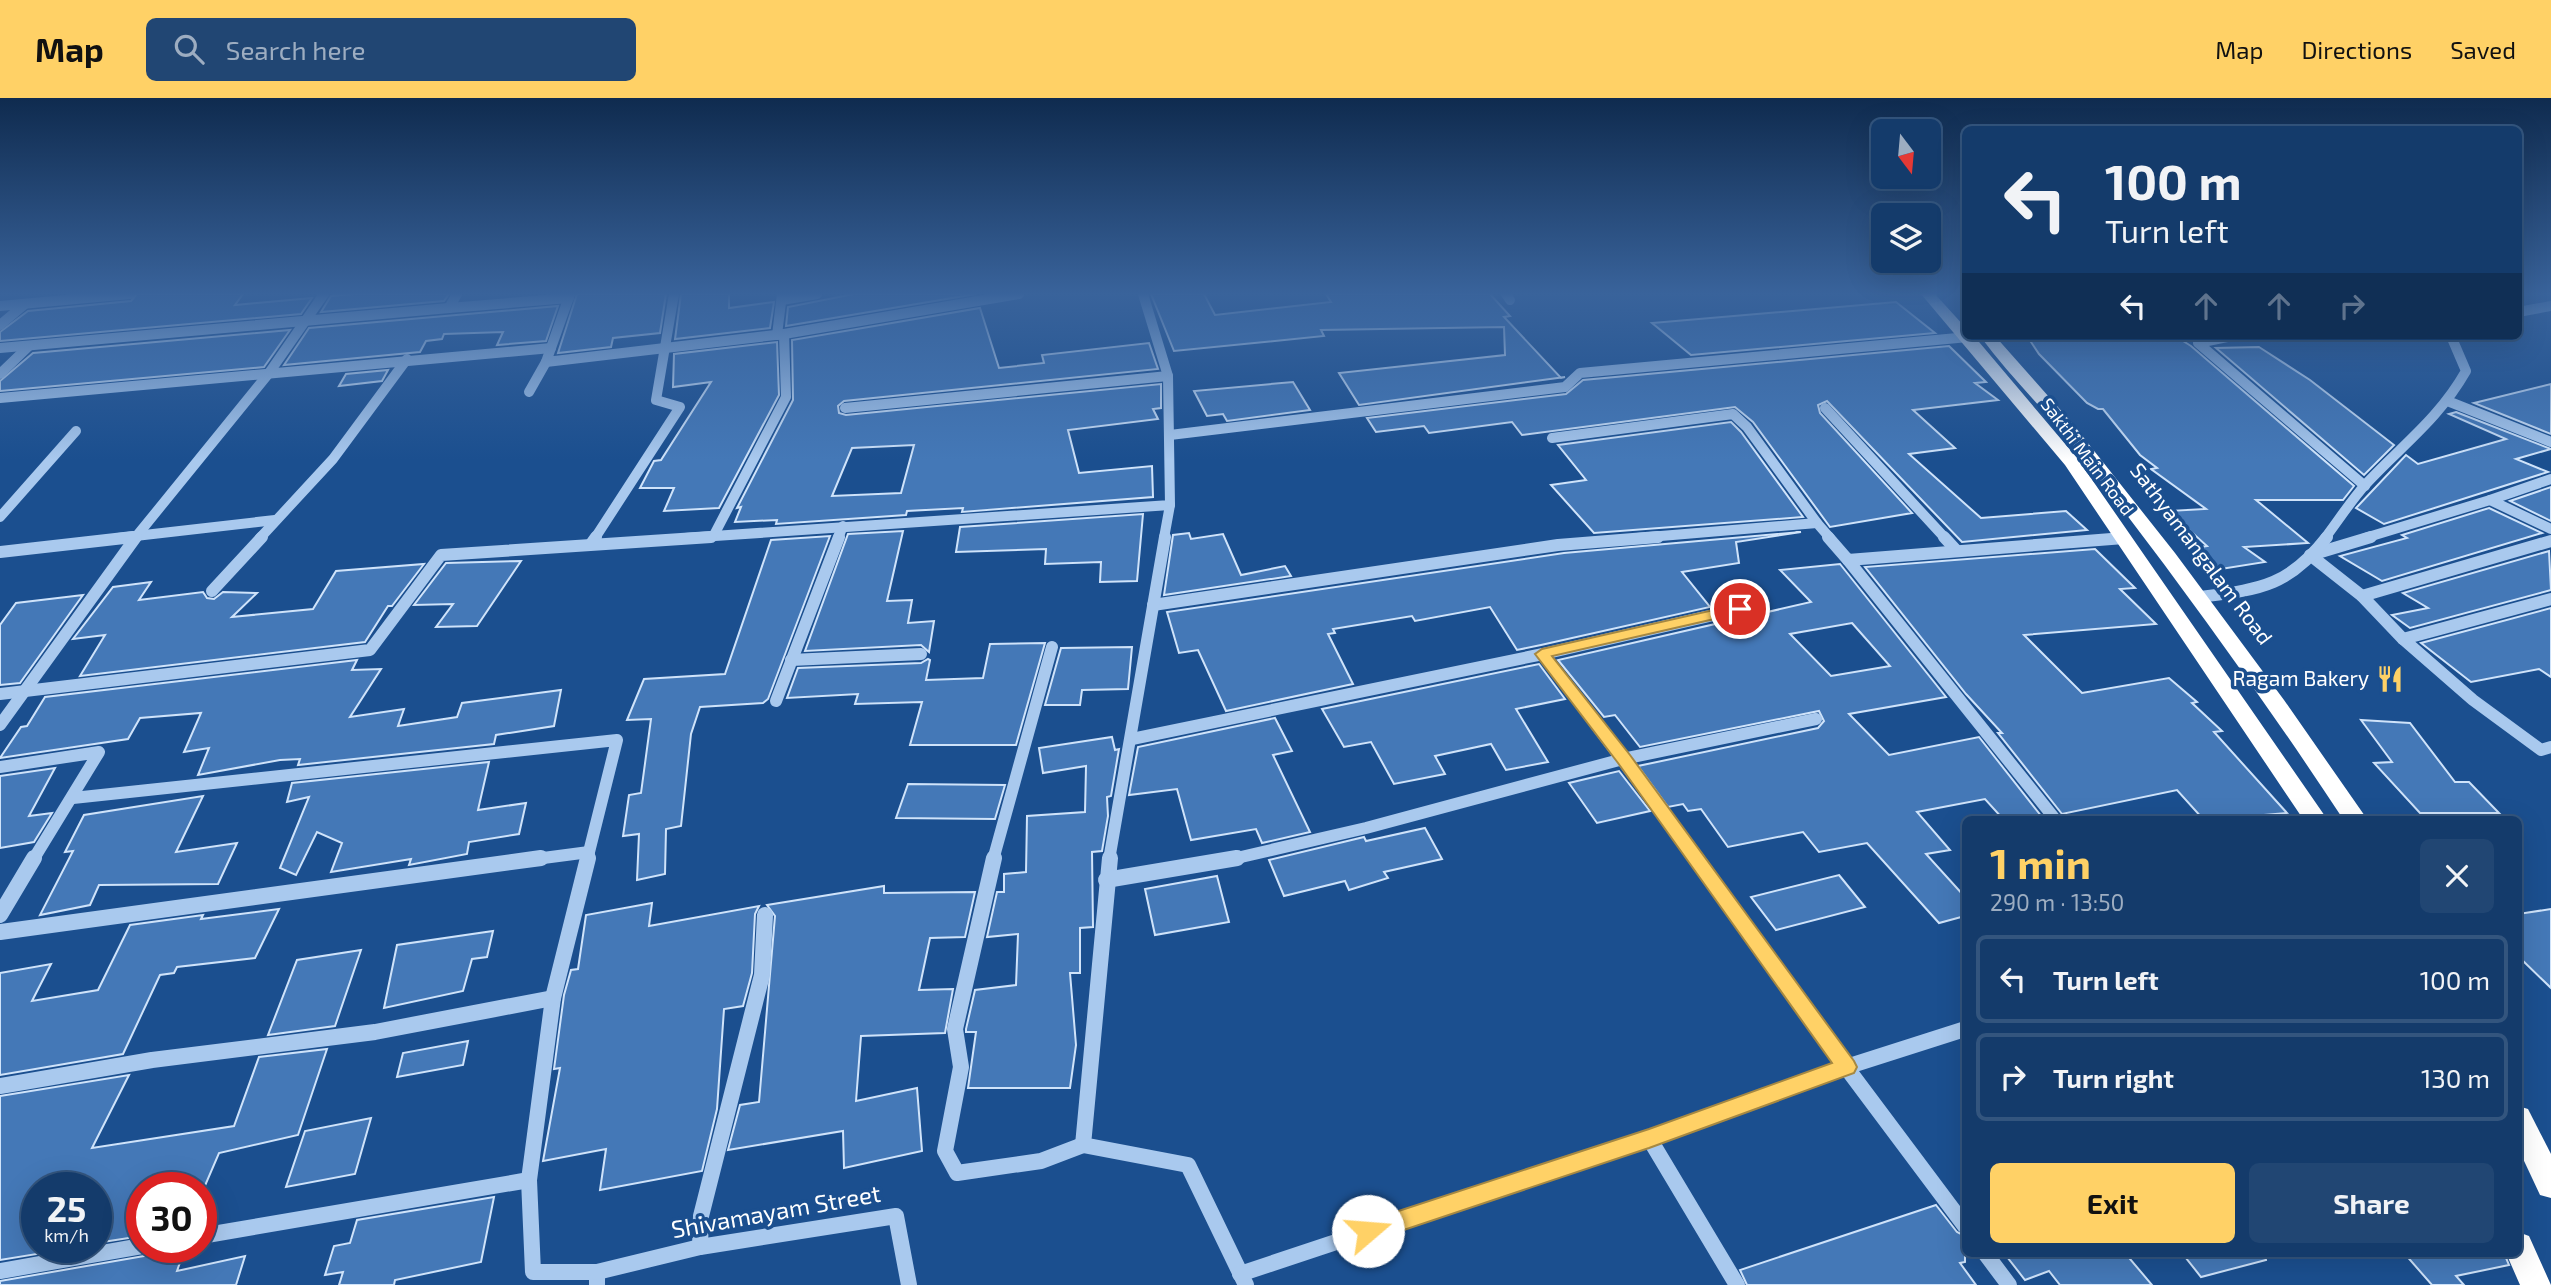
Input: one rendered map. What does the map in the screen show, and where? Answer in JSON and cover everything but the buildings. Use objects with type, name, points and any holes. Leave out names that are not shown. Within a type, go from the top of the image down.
[{"type":"highway","name":"Sakthi Main Road","points":[[1980,349],[2071,462],[2313,816]]},
{"type":"highway","name":"Sathyamangalam Road","points":[[2000,349],[2041,393],[2200,597],[2305,743],[2352,816]]},
{"type":"highway","points":[[2522,1126],[2551,1185]]},
{"type":"highway","points":[[2522,1255],[2536,1285]]},
{"type":"street","points":[[0,374],[25,349]]},
{"type":"street","points":[[0,725],[137,535],[285,349]]},
{"type":"street","points":[[0,398],[533,349]]},
{"type":"street","points":[[529,391],[547,362],[551,349]]},
{"type":"street","points":[[547,362],[645,349]]},
{"type":"street","points":[[590,544],[680,407],[656,400],[664,349]]},
{"type":"street","points":[[714,535],[786,397],[782,349]]},
{"type":"street","points":[[1083,1145],[1106,880],[1170,505],[1168,376],[1160,349]]},
{"type":"street","points":[[1170,435],[1565,387],[1580,373],[1828,349]]},
{"type":"street","points":[[2205,349],[2365,486]]},
{"type":"street","points":[[2200,597],[2284,580],[2310,555],[2365,486],[2426,431],[2450,402],[2466,371],[2457,349]]},
{"type":"street","points":[[212,591],[333,459],[407,359]]},
{"type":"street","points":[[845,408],[939,401],[1035,388],[1168,376]]},
{"type":"street","points":[[2450,402],[2551,442]]},
{"type":"street","points":[[1825,408],[1956,550]]},
{"type":"street","points":[[1552,438],[1733,414],[1747,427],[1817,523],[2053,816]]},
{"type":"street","points":[[0,517],[76,431]]},
{"type":"street","points":[[2310,555],[2551,479]]},
{"type":"street","points":[[2490,500],[2551,530]]},
{"type":"street","points":[[0,694],[370,650],[441,555],[1170,505]]},
{"type":"street","points":[[0,552],[275,520]]},
{"type":"street","points":[[1153,605],[1558,545],[1817,523]]},
{"type":"street","points":[[776,701],[843,526]]},
{"type":"street","points":[[1848,560],[2124,538]]},
{"type":"street","points":[[2362,596],[2551,541]]},
{"type":"street","points":[[2310,555],[2362,596],[2403,639],[2473,699],[2541,750],[2551,747]]},
{"type":"street","points":[[2403,639],[2551,599]]},
{"type":"street","points":[[1132,738],[1542,654],[1740,609]]},
{"type":"street","points":[[1052,647],[996,849],[956,1029],[961,1067],[945,1151],[957,1173],[1041,1161],[1083,1145],[1188,1165],[1243,1279],[1846,1067],[1962,1030]]},
{"type":"street","points":[[791,660],[920,653]]},
{"type":"street","points":[[1542,654],[1624,759],[1846,1067],[1962,1222]]},
{"type":"street","points":[[1106,880],[1164,873],[1390,822],[1624,759],[1816,719]]},
{"type":"street","points":[[73,798],[617,740],[553,998],[528,1180],[217,1233]]},
{"type":"street","points":[[0,767],[99,752],[0,915]]},
{"type":"street","points":[[0,932],[589,852]]},
{"type":"street","points":[[700,1247],[707,1191],[761,975],[765,915]]},
{"type":"street","points":[[0,1086],[152,1060],[375,1032],[553,998]]},
{"type":"street","points":[[1649,1138],[1737,1285]]},
{"type":"street","name":"Shivamayam Street","points":[[528,1180],[533,1272],[597,1278],[700,1247],[896,1216],[909,1285]]},
{"type":"street","points":[[0,1270],[126,1249]]},
{"type":"street","points":[[1989,1257],[2009,1285]]},
{"type":"place","name":"Ragam Bakery","points":[[2390,679]]},
{"type":"route","points":[[1368,1231],[1649,1138],[1846,1067],[1624,759],[1542,654],[1740,609]]}]
